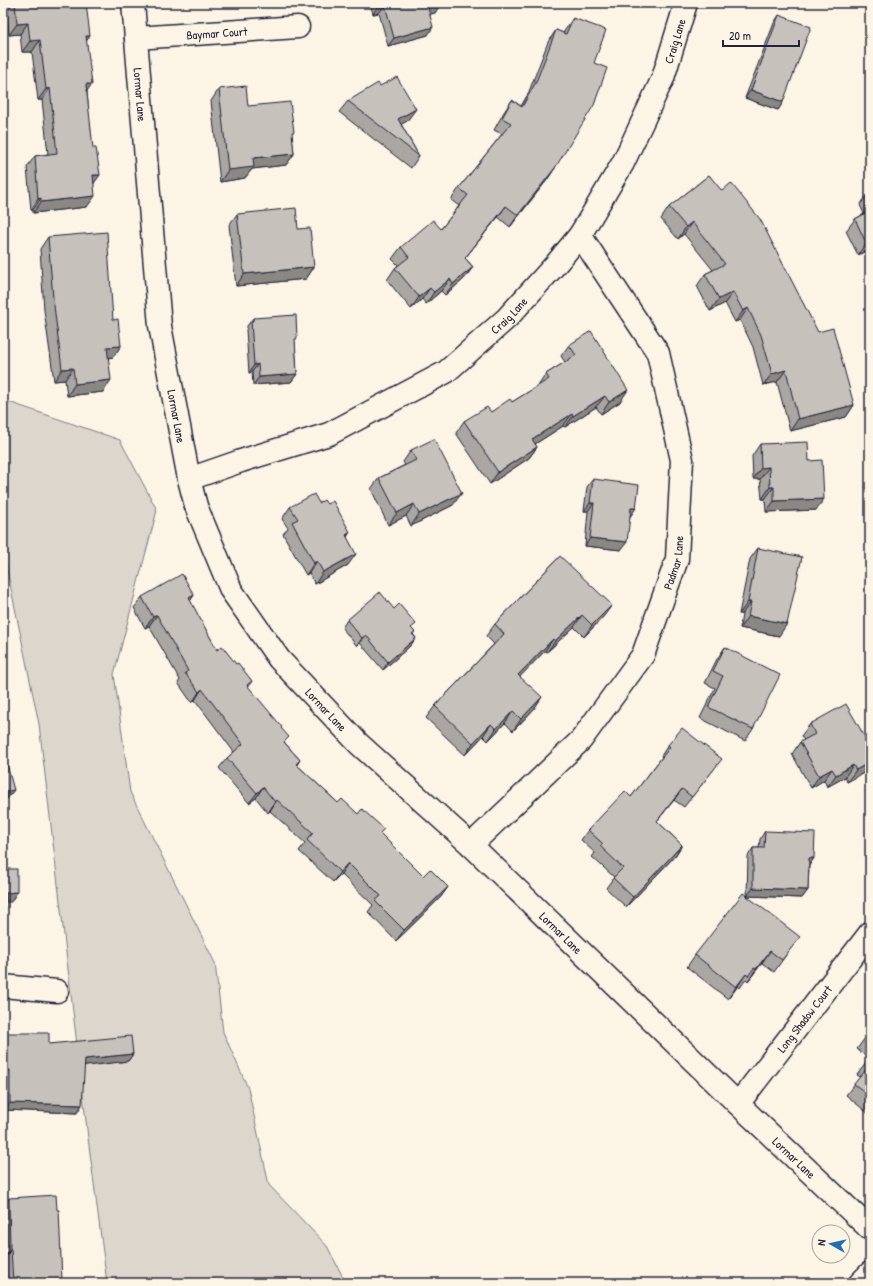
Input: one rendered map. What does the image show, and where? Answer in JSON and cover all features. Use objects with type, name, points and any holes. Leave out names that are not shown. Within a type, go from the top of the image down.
[{"type":"street","name":"Lormar Lane","points":[[133,3],[160,326],[189,479],[196,506],[230,590],[279,660],[359,744],[471,845],[738,1104],[870,1229]]},
{"type":"street","name":"Craig Lane","points":[[189,479],[241,461],[329,434],[446,372],[507,318],[580,235],[624,164],[659,85],[686,3]]},
{"type":"street","name":"Baymar Court","points":[[136,38],[298,27]]},
{"type":"street","name":"Padmar Lane","points":[[471,845],[582,740],[643,655],[677,559],[682,460],[658,353],[580,235]]},
{"type":"street","name":"Long Shadow Court","points":[[738,1104],[870,933]]},
{"type":"street","points":[[3,986],[57,991]]},
{"type":"street","points":[[860,1283],[870,1273]]},
{"type":"shaded area","points":[[3,400],[120,440],[157,510],[114,674],[130,792],[215,963],[223,1032],[248,1088],[269,1185],[327,1246],[346,1283],[107,1283],[88,1138],[39,724],[3,550]]},
{"type":"building","points":[[15,3],[86,3],[90,36],[86,36],[92,84],[86,84],[93,148],[96,148],[100,175],[93,175],[95,196],[41,202],[41,198],[38,199],[35,156],[57,153],[50,88],[46,89],[40,40],[30,41],[28,23],[17,24]]},
{"type":"building","points":[[377,3],[440,3],[440,5],[428,8],[433,27],[394,38],[385,5],[378,6]]},
{"type":"building","points":[[779,15],[811,27],[783,102],[751,90]]},
{"type":"building","points":[[573,18],[606,30],[594,63],[607,68],[594,105],[555,168],[518,215],[506,206],[465,258],[473,267],[453,284],[450,279],[434,292],[430,288],[419,297],[395,268],[409,257],[401,247],[433,220],[441,229],[468,195],[459,188],[511,123],[502,118],[512,100],[522,107],[536,82],[556,30],[566,34]]},
{"type":"building","points":[[397,77],[416,109],[398,119],[419,156],[348,101],[378,83],[380,86]]},
{"type":"building","points":[[246,86],[248,106],[290,102],[294,132],[292,132],[294,154],[253,158],[254,167],[228,170],[219,89]]},
{"type":"building","points":[[709,175],[722,191],[731,183],[760,219],[818,332],[833,328],[854,405],[798,419],[786,370],[772,374],[761,335],[748,308],[743,311],[733,292],[719,299],[705,274],[725,264],[692,222],[686,227],[669,207]]},
{"type":"building","points":[[296,208],[298,229],[310,228],[314,267],[244,274],[237,214]]},
{"type":"building","points":[[870,211],[870,241],[866,243],[855,219]]},
{"type":"building","points":[[107,232],[113,320],[118,319],[121,346],[107,347],[111,380],[75,384],[73,368],[62,369],[53,298],[48,237]]},
{"type":"building","points":[[296,315],[297,339],[295,339],[297,374],[259,377],[258,364],[254,365],[251,321],[253,321],[253,318]]},
{"type":"building","points":[[591,331],[628,390],[609,402],[605,396],[573,416],[572,414],[532,439],[537,447],[498,472],[464,421],[487,407],[491,412],[510,399],[512,402],[549,379],[546,374],[576,355],[569,345]]},
{"type":"building","points":[[434,439],[462,493],[419,514],[414,504],[397,513],[379,478],[416,460],[411,450]]},
{"type":"building","points":[[808,442],[809,461],[822,460],[824,499],[774,501],[774,487],[770,487],[769,467],[761,468],[760,444]]},
{"type":"building","points":[[593,479],[639,485],[636,508],[631,508],[627,542],[590,538],[594,503],[590,503]]},
{"type":"building","points":[[314,494],[319,503],[324,500],[327,504],[333,501],[350,532],[346,535],[356,554],[323,572],[317,561],[314,563],[292,522],[298,519],[290,507]]},
{"type":"building","points":[[758,548],[802,557],[787,624],[748,616],[751,602],[748,602]]},
{"type":"building","points":[[560,556],[612,605],[592,625],[582,615],[555,641],[553,639],[518,675],[542,697],[521,719],[513,711],[496,729],[491,724],[473,743],[435,706],[504,634],[495,624]]},
{"type":"building","points":[[182,574],[194,595],[189,598],[217,650],[222,646],[252,681],[247,685],[289,737],[284,742],[300,760],[296,764],[338,803],[342,799],[358,814],[362,809],[384,829],[380,833],[423,876],[430,869],[448,887],[404,930],[375,901],[381,896],[348,863],[340,872],[307,840],[313,833],[277,800],[275,802],[263,787],[257,793],[227,758],[243,744],[202,689],[199,692],[185,673],[188,671],[157,615],[153,617],[142,597]]},
{"type":"building","points":[[380,592],[394,609],[399,604],[416,624],[411,628],[415,632],[412,634],[416,638],[388,662],[366,635],[362,638],[347,620]]},
{"type":"building","points":[[725,647],[780,675],[753,729],[708,707],[723,676],[713,671]]},
{"type":"building","points":[[846,704],[870,746],[870,762],[856,770],[853,765],[836,775],[832,769],[819,776],[800,742],[815,734],[810,724]]},
{"type":"building","points":[[682,728],[722,759],[692,797],[682,789],[657,821],[682,845],[633,897],[613,878],[623,868],[600,846],[603,844],[588,830],[625,791],[631,797],[670,747],[668,745]]},
{"type":"building","points":[[6,761],[14,790],[3,792],[3,762]]},
{"type":"building","points":[[3,793],[6,869],[17,869],[17,892],[6,893],[7,907],[3,907]]},
{"type":"building","points":[[765,831],[815,833],[814,858],[809,858],[808,890],[753,888],[753,848],[764,848]]},
{"type":"building","points":[[743,893],[800,937],[782,960],[770,951],[756,969],[754,968],[748,976],[746,974],[736,987],[695,955]]},
{"type":"building","points":[[870,1031],[870,1041],[865,1037]]},
{"type":"building","points":[[3,1033],[49,1033],[49,1044],[131,1036],[133,1054],[85,1059],[82,1105],[10,1103],[10,1070],[3,1070]]},
{"type":"building","points":[[870,1057],[870,1096],[854,1084],[869,1066],[865,1063]]},
{"type":"building","points":[[56,1195],[57,1210],[59,1210],[62,1281],[46,1283],[13,1283],[10,1249],[9,1198]]}]
